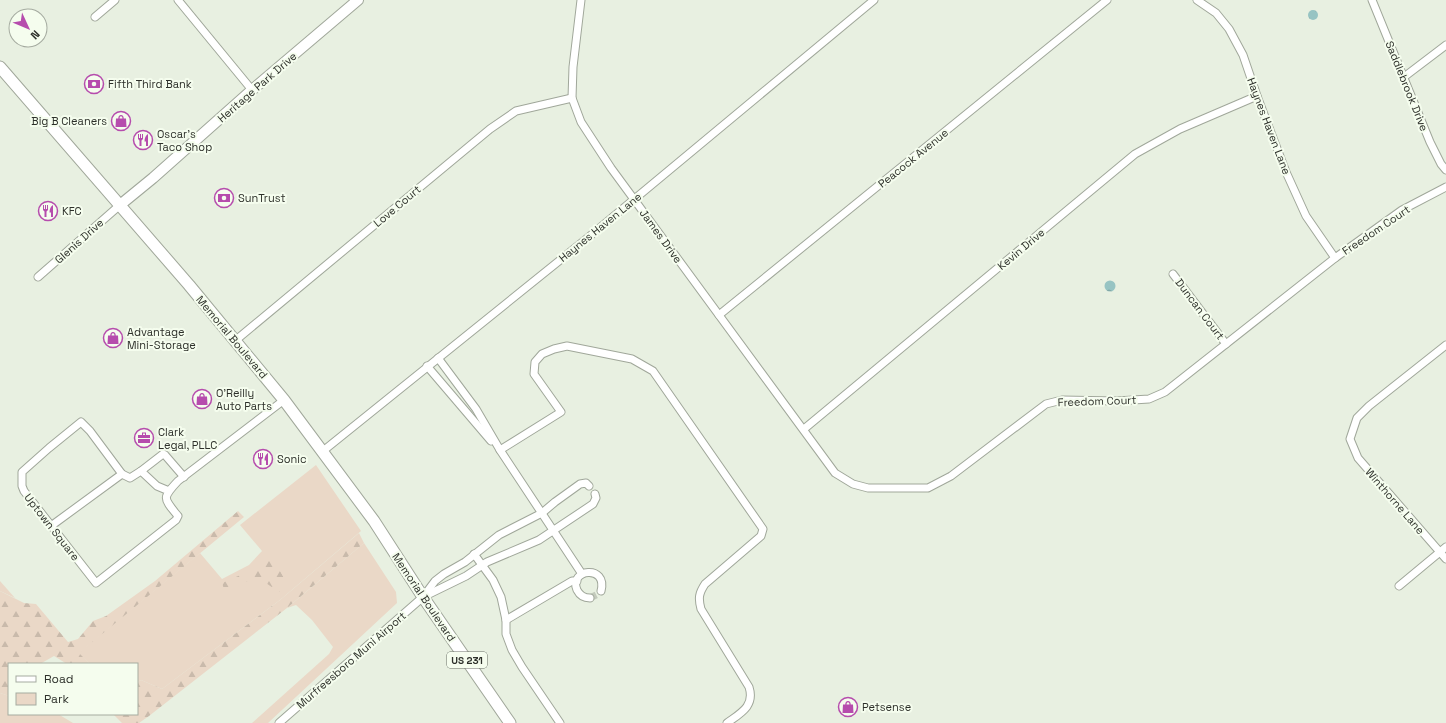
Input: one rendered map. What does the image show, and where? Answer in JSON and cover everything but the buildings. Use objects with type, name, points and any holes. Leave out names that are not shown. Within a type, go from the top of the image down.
[{"type":"main road","name":"Memorial Boulevard","points":[[0,67],[236,340],[284,400],[374,521],[423,597],[510,723]]},
{"type":"street","points":[[95,17],[115,0]]},
{"type":"street","points":[[178,0],[252,90]]},
{"type":"street","name":"Heritage Park Drive","points":[[120,205],[358,0]]},
{"type":"street","name":"James Drive","points":[[581,0],[573,67],[572,98],[581,122],[634,199],[804,429]]},
{"type":"street","name":"Haynes Haven Lane","points":[[322,451],[634,199],[874,0]]},
{"type":"street","name":"Peacock Avenue","points":[[719,315],[1107,0]]},
{"type":"street","name":"Haynes Haven Lane","points":[[1197,0],[1216,13],[1229,29],[1243,55],[1286,172],[1306,216],[1335,258]]},
{"type":"street","name":"Saddlebrook Drive","points":[[1372,0],[1430,142],[1441,164],[1446,170]]},
{"type":"street","points":[[1404,78],[1446,45]]},
{"type":"street","name":"Kevin Drive","points":[[804,429],[1135,154],[1180,129],[1257,96]]},
{"type":"street","name":"Love Court","points":[[236,340],[490,129],[516,111],[572,98]]},
{"type":"street","name":"Freedom Court","points":[[804,429],[835,473],[853,484],[868,488],[928,488],[951,476],[1046,404],[1062,400],[1117,401],[1149,399],[1165,392],[1335,258],[1402,210],[1446,187]]},
{"type":"street","name":"Glenis Drive","points":[[38,277],[120,205]]},
{"type":"street","name":"Duncan Court","points":[[1173,274],[1226,344]]},
{"type":"street","name":"Winthorne Lane","points":[[1446,345],[1369,406],[1357,418],[1350,439],[1358,458],[1443,550],[1446,559]]},
{"type":"street","points":[[500,450],[561,412],[534,374],[535,362],[542,354],[567,346],[581,348],[632,359],[653,371],[763,529],[760,536],[705,584],[699,593],[698,600],[701,609],[749,687],[752,695],[743,712],[727,723]]},
{"type":"street","points":[[438,358],[476,409],[500,450],[582,574]]},
{"type":"street","points":[[427,366],[470,418],[500,450]]},
{"type":"street","points":[[141,471],[156,486],[169,491],[184,477],[284,400]]},
{"type":"street","name":"Uptown Square","points":[[122,474],[90,431],[81,422],[22,472],[22,486],[24,491],[96,584],[176,520],[178,516],[167,503],[166,497],[169,491]]},
{"type":"street","points":[[51,526],[122,474],[130,478],[163,454],[184,477]]},
{"type":"street","points":[[423,597],[435,581],[465,562],[499,535],[542,513],[580,484],[586,483],[590,486]]},
{"type":"street","points":[[423,597],[466,576],[482,566],[539,540],[593,504],[596,498],[595,494]]},
{"type":"street","points":[[1399,586],[1443,550]]},
{"type":"street","points":[[474,554],[493,580],[501,597],[506,620],[506,634],[512,650],[560,723]]},
{"type":"street","points":[[590,598],[586,598],[579,593],[577,589],[577,581],[582,574],[590,572],[598,576],[602,583],[601,591]]},
{"type":"street","points":[[506,620],[572,581],[577,581]]},
{"type":"street","name":"Murfreesboro Muni Airport","points":[[278,723],[423,597]]},
{"type":"green space","points":[[316,465],[361,531],[280,600],[162,689],[141,680],[138,682],[138,663],[89,663],[78,653],[200,553],[222,579],[249,565],[262,551],[240,525]]},
{"type":"green space","points":[[238,511],[244,517],[79,653],[89,663],[65,663],[54,656],[42,663],[8,663],[8,696],[0,693],[0,591],[24,603],[36,604],[68,642],[78,639],[93,621],[106,616],[155,581]]},
{"type":"green space","points":[[359,533],[364,543],[287,608],[149,716],[139,723],[122,723],[114,715],[138,715],[138,682],[141,680],[162,689],[280,600]]},
{"type":"green space","points":[[364,543],[396,592],[397,603],[268,723],[252,723],[329,654],[333,647],[312,620],[296,605],[287,608]]},
{"type":"green space","points":[[267,556],[276,564],[288,585],[279,592],[263,581],[251,580],[224,589],[222,583],[245,573]]},
{"type":"green space","points":[[0,581],[15,598],[0,591]]},
{"type":"green space","points":[[0,693],[8,696],[8,715],[60,715],[73,723],[0,723]]},
{"type":"water","points":[[1311,10],[1315,10],[1318,15],[1315,20],[1311,20],[1308,17],[1308,13]]},
{"type":"water","points":[[1108,281],[1112,281],[1114,282],[1114,290],[1108,291],[1105,288],[1105,284]]},
{"type":"tunnel","points":[[590,598],[601,591]]},
{"type":"place","name":"Fifth Third Bank","points":[[94,84]]},
{"type":"place","name":"Big B Cleaners","points":[[121,121]]},
{"type":"place","name":"Oscar's Taco Shop","points":[[143,140]]},
{"type":"place","name":"SunTrust","points":[[224,198]]},
{"type":"place","name":"KFC","points":[[48,211]]},
{"type":"place","name":"Advantage Mini-Storage","points":[[113,338]]},
{"type":"place","name":"O'Reilly Auto Parts","points":[[202,399]]},
{"type":"place","name":"Clark Legal, PLLC","points":[[144,438]]},
{"type":"place","name":"Sonic","points":[[263,459]]},
{"type":"place","name":"Petsense","points":[[848,707]]}]
